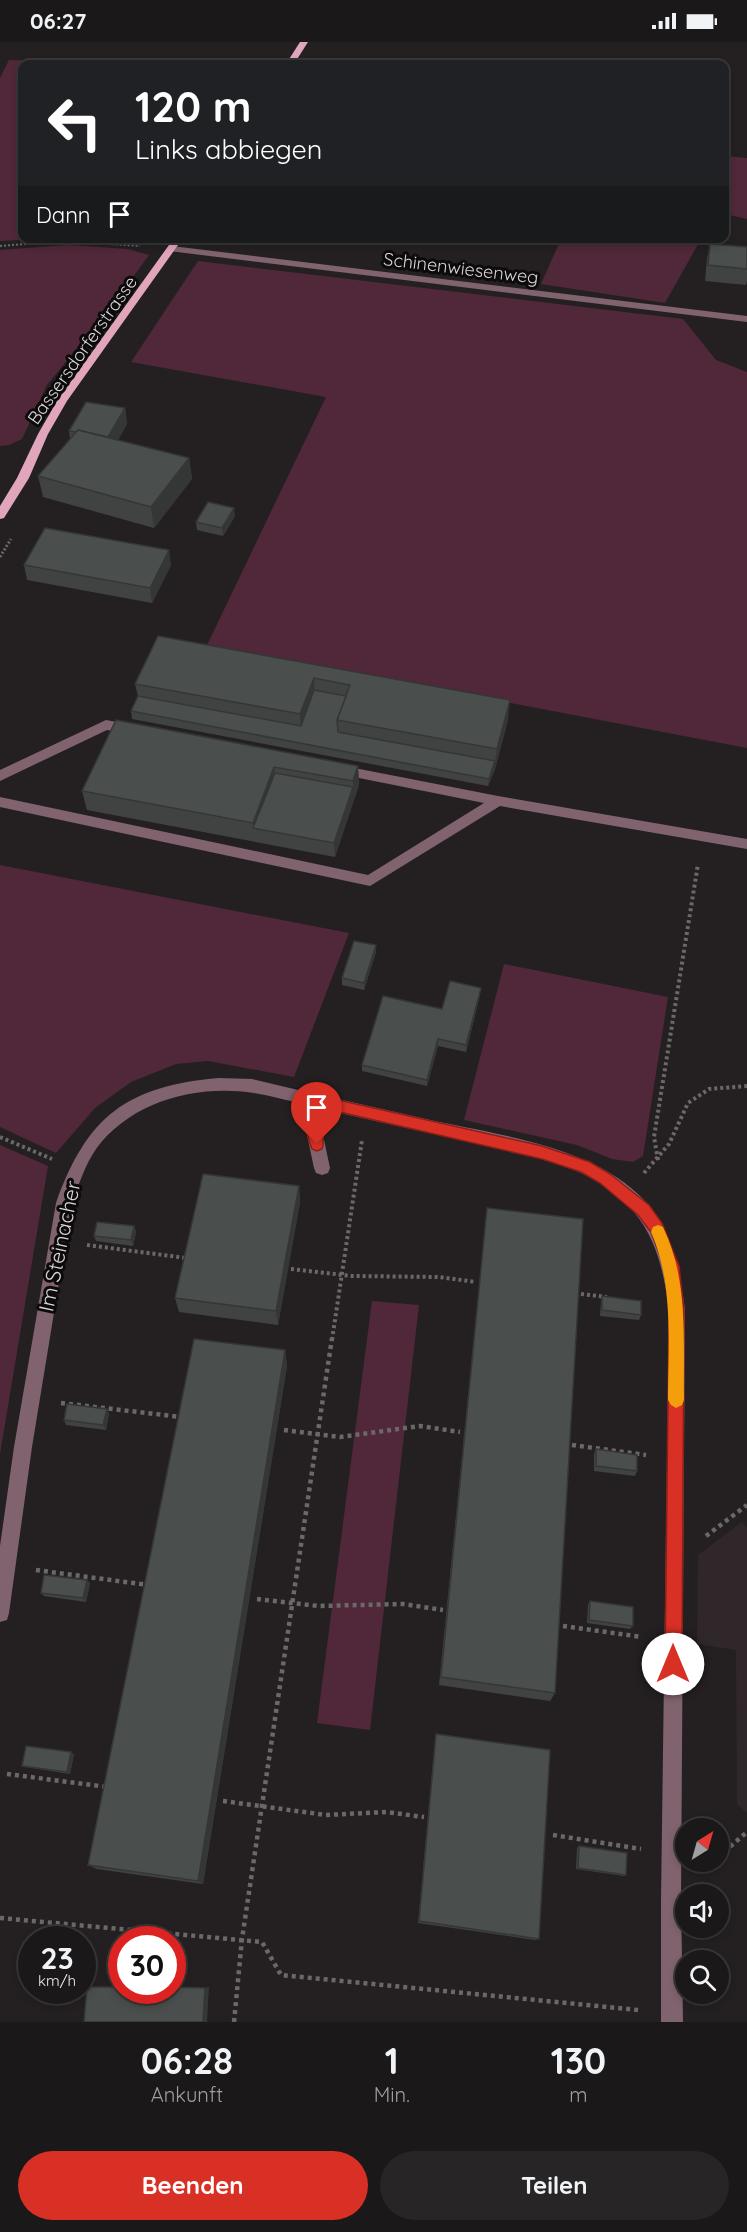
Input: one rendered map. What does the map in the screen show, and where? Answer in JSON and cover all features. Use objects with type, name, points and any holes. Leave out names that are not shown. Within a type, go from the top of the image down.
[{"type":"main road","points":[[293,60],[304,42]]},
{"type":"main road","name":"Bassersdorferstrasse","points":[[0,515],[23,478],[43,434],[62,401],[176,243]]},
{"type":"street","name":"Schinenwiesenweg","points":[[172,249],[747,319]]},
{"type":"street","points":[[0,776],[106,725],[152,734]]},
{"type":"street","points":[[325,767],[498,801],[747,844]]},
{"type":"street","points":[[0,802],[370,881],[498,801]]},
{"type":"street","name":"Im Steinacher","points":[[0,1613],[23,1447],[64,1203],[75,1170],[95,1141],[123,1112],[140,1101],[172,1089],[205,1084],[252,1086],[565,1159],[605,1178],[644,1210],[657,1228],[666,1247],[675,1285],[677,1341],[670,1908],[672,2018]]},
{"type":"street","points":[[316,1101],[312,1121],[322,1168]]},
{"type":"path","points":[[0,246],[36,243]]},
{"type":"path","points":[[117,243],[172,249]]},
{"type":"path","points":[[658,1160],[654,1137],[702,836]]},
{"type":"path","points":[[625,1193],[658,1160],[669,1144],[688,1103],[709,1089],[738,1084],[747,1086]]},
{"type":"path","points":[[234,2022],[242,1939],[363,1133]]},
{"type":"path","points":[[0,1137],[75,1170]]},
{"type":"path","points":[[80,1244],[186,1258]]},
{"type":"path","points":[[291,1269],[340,1275],[439,1277],[476,1282]]},
{"type":"path","points":[[581,1294],[615,1298]]},
{"type":"path","points":[[54,1402],[182,1417]]},
{"type":"path","points":[[284,1430],[340,1437],[420,1426],[460,1432]]},
{"type":"path","points":[[572,1445],[650,1456]]},
{"type":"path","points":[[675,1560],[747,1505]]},
{"type":"path","points":[[34,1570],[148,1585]]},
{"type":"path","points":[[256,1599],[318,1606],[403,1604],[443,1610]]},
{"type":"path","points":[[563,1626],[643,1637]]},
{"type":"path","points":[[7,1774],[108,1787]]},
{"type":"path","points":[[222,1802],[326,1815],[386,1812],[424,1817]]},
{"type":"path","points":[[729,1848],[747,1832]]},
{"type":"path","points":[[553,1835],[641,1849]]},
{"type":"path","points":[[0,1918],[242,1939],[262,1942],[281,1974],[672,2018]]},
{"type":"shaded area","points":[[9,60],[18,60],[18,240],[0,241],[0,78]]},
{"type":"shaded area","points":[[729,156],[747,158],[747,219],[729,215]]},
{"type":"shaded area","points":[[559,243],[699,243],[665,303],[541,284]]},
{"type":"shaded area","points":[[68,245],[128,249],[149,255],[114,303],[47,385],[22,439],[0,446],[0,250]]},
{"type":"shaded area","points":[[198,261],[683,319],[716,360],[747,372],[747,748],[207,645],[326,397],[131,362]]},
{"type":"shaded area","points":[[0,865],[349,933],[294,1077],[208,1061],[176,1064],[131,1082],[95,1108],[56,1153],[0,1127]]},
{"type":"shaded area","points":[[504,964],[668,997],[643,1156],[633,1162],[612,1159],[577,1145],[464,1120]]},
{"type":"shaded area","points":[[0,1145],[48,1166],[0,1454]]},
{"type":"shaded area","points":[[372,1301],[419,1305],[370,1730],[317,1723]]},
{"type":"shaded area","points":[[742,1522],[747,1528],[747,1813],[737,1804],[736,1650],[697,1644],[698,1555]]},
{"type":"building","points":[[710,244],[747,247],[747,269],[708,265]]},
{"type":"building","points":[[86,402],[125,408],[108,437],[78,430],[69,431]]},
{"type":"building","points":[[78,430],[189,458],[151,507],[38,476]]},
{"type":"building","points":[[208,502],[234,508],[222,528],[196,522]]},
{"type":"building","points":[[45,528],[169,550],[150,588],[24,565]]},
{"type":"building","points":[[158,636],[510,700],[497,749],[337,720],[350,685],[314,678],[300,714],[135,684]]},
{"type":"building","points":[[314,690],[346,696],[337,720],[338,732],[495,761],[489,779],[131,711],[138,696],[301,726]]},
{"type":"building","points":[[116,720],[358,766],[353,781],[274,767],[253,823],[82,791]]},
{"type":"building","points":[[275,773],[353,787],[334,843],[253,828]]},
{"type":"building","points":[[354,941],[376,945],[364,983],[342,978]]},
{"type":"building","points":[[450,981],[481,988],[466,1045],[438,1039],[427,1080],[362,1065],[383,996],[442,1009]]},
{"type":"building","points":[[203,1174],[299,1186],[276,1311],[175,1298]]},
{"type":"building","points":[[487,1208],[583,1219],[555,1693],[441,1677]]},
{"type":"building","points":[[97,1222],[134,1226],[131,1240],[94,1236]]},
{"type":"building","points":[[602,1296],[641,1301],[641,1315],[602,1310]]},
{"type":"building","points":[[194,1339],[285,1350],[198,1881],[88,1865]]},
{"type":"building","points":[[67,1404],[107,1409],[103,1425],[64,1420]]},
{"type":"building","points":[[596,1449],[637,1455],[637,1471],[596,1466]]},
{"type":"building","points":[[44,1575],[87,1580],[83,1598],[41,1593]]},
{"type":"building","points":[[590,1601],[633,1607],[633,1626],[589,1620]]},
{"type":"building","points":[[436,1734],[550,1750],[539,1939],[419,1921]]},
{"type":"building","points":[[26,1746],[71,1752],[67,1772],[22,1766]]},
{"type":"building","points":[[579,1846],[627,1853],[626,1875],[578,1868]]},
{"type":"building","points":[[96,1987],[108,1987],[108,2004],[186,2004],[186,1987],[205,1988],[203,2022],[84,2022],[86,2004],[96,2004]]},
{"type":"slow traffic","points":[[658,1232],[666,1247],[675,1285],[676,1400]]},
{"type":"route","points":[[317,1144],[312,1121],[316,1101],[542,1152],[585,1167],[605,1178],[644,1210],[657,1228],[666,1247],[671,1266],[677,1310],[673,1664]]}]
